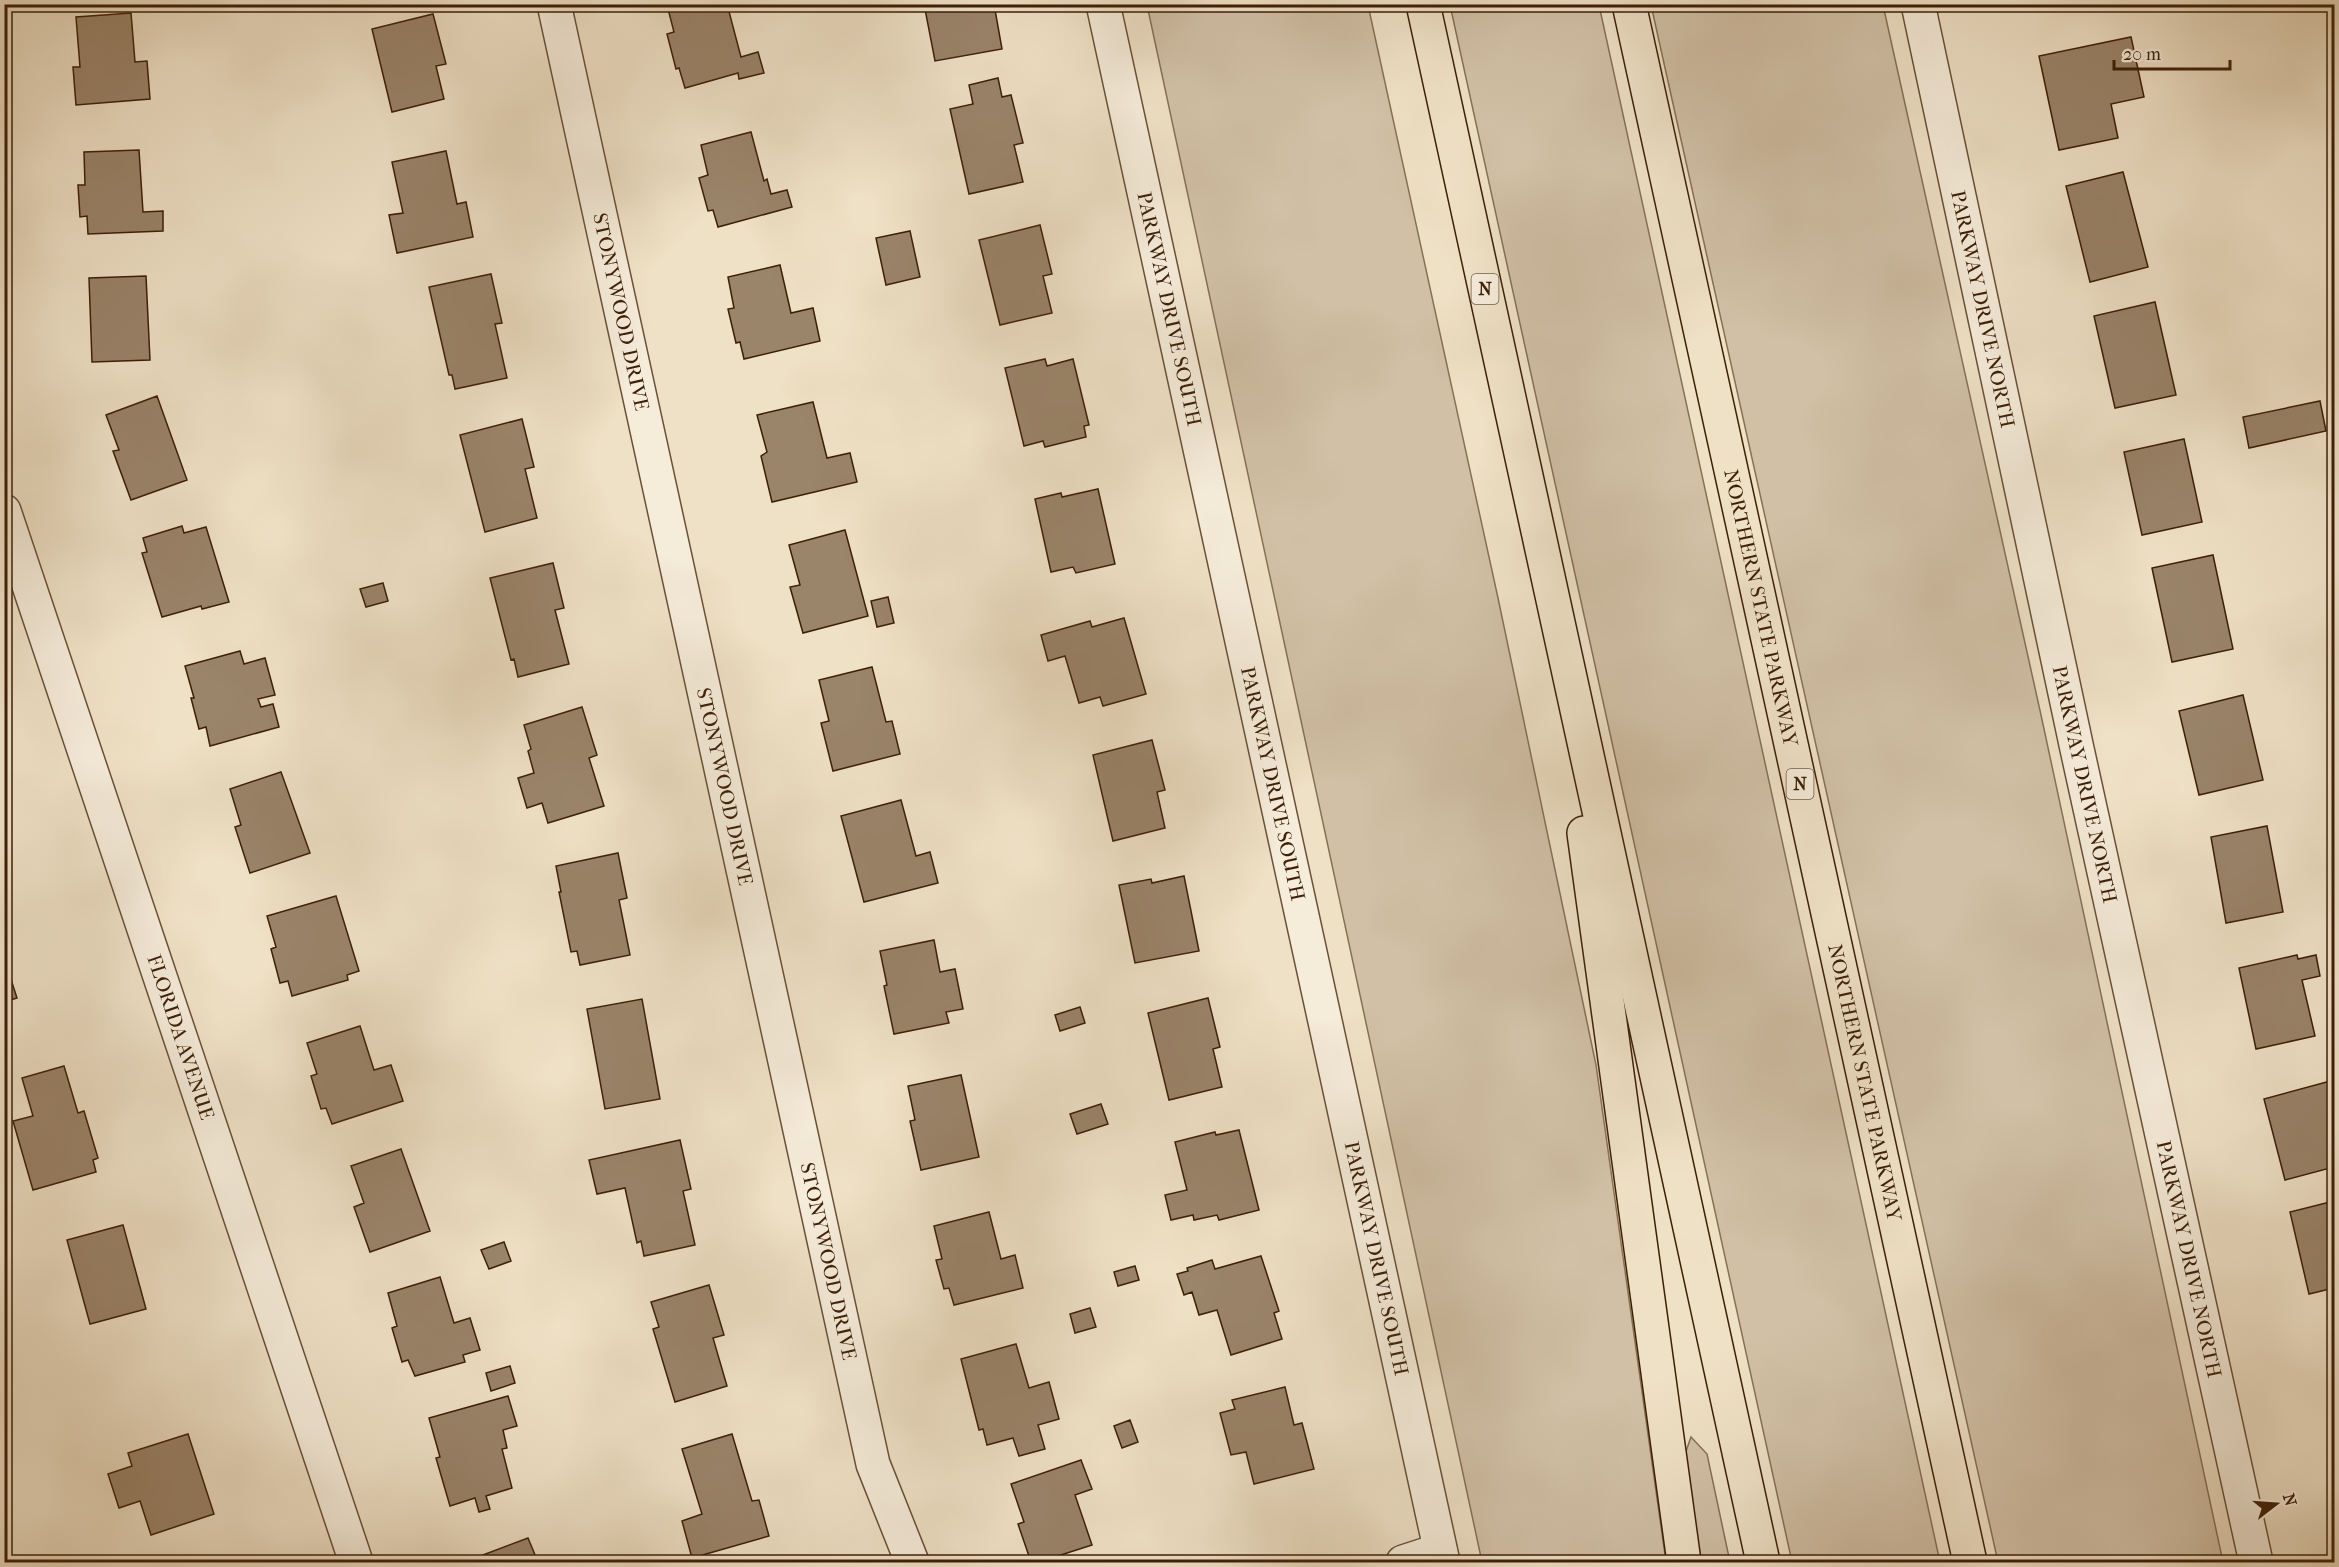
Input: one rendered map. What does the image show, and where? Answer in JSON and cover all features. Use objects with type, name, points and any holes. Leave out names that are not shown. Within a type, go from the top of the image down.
[{"type":"highway","name":"N","points":[[1423,4],[1762,1563]]},
{"type":"highway","name":"NORTHERN STATE PARKWAY","points":[[1629,4],[1970,1563]]},
{"type":"highway","points":[[1548,573],[1684,1563]]},
{"type":"street","name":"STONYWOOD DRIVE","points":[[554,4],[873,1464],[912,1563]]},
{"type":"street","name":"PARKWAY DRIVE SOUTH","points":[[1103,4],[1442,1556]]},
{"type":"street","name":"PARKWAY DRIVE NORTH","points":[[1918,4],[2077,749],[2256,1563]]},
{"type":"street","name":"FLORIDA AVENUE","points":[[4,511],[114,833],[356,1563]]},
{"type":"street","points":[[1403,1563],[1442,1556]]},
{"type":"shaded area","points":[[1147,5],[1368,5],[1498,598],[1596,1065],[1666,1562],[1482,1562]]},
{"type":"shaded area","points":[[1450,5],[1599,5],[1940,1562],[1792,1562]]},
{"type":"shaded area","points":[[1651,5],[1883,5],[2041,715],[2223,1562],[1998,1562]]},
{"type":"shaded area","points":[[1691,1437],[1707,1454],[1730,1562],[1695,1562],[1685,1454]]},
{"type":"building","points":[[727,4],[741,57],[758,52],[764,73],[739,79],[738,73],[685,88],[679,68],[676,69],[667,34],[674,32],[667,5]]},
{"type":"building","points":[[924,4],[994,4],[1002,49],[935,61]]},
{"type":"building","points":[[131,13],[135,62],[147,61],[150,99],[76,105],[73,67],[80,67],[76,17]]},
{"type":"building","points":[[433,14],[446,64],[436,66],[444,99],[392,112],[372,29]]},
{"type":"building","points":[[2131,37],[2144,97],[2111,104],[2118,138],[2059,150],[2039,56]]},
{"type":"building","points":[[998,78],[1002,97],[1011,95],[1023,143],[1014,145],[1023,182],[969,194],[950,109],[973,104],[969,85]]},
{"type":"building","points":[[751,132],[764,181],[767,179],[771,194],[787,190],[792,207],[718,227],[713,210],[708,211],[699,178],[708,175],[701,145]]},
{"type":"building","points":[[139,150],[143,212],[163,211],[163,231],[88,234],[87,216],[80,217],[78,185],[85,185],[84,152]]},
{"type":"building","points":[[446,151],[457,204],[466,202],[473,237],[397,253],[389,215],[403,213],[392,162]]},
{"type":"building","points":[[2123,172],[2148,267],[2090,282],[2066,186]]},
{"type":"building","points":[[1040,225],[1052,274],[1043,276],[1052,313],[1000,325],[979,240]]},
{"type":"building","points":[[910,231],[920,277],[886,285],[876,238]]},
{"type":"building","points":[[780,265],[791,313],[813,308],[820,341],[744,359],[740,342],[736,343],[728,309],[734,308],[728,277]]},
{"type":"building","points":[[491,274],[502,323],[495,324],[507,378],[455,389],[452,375],[449,375],[429,287]]},
{"type":"building","points":[[146,276],[150,360],[92,362],[89,278]]},
{"type":"building","points":[[2155,302],[2176,395],[2115,408],[2094,316]]},
{"type":"building","points":[[1045,359],[1047,366],[1073,359],[1089,425],[1084,426],[1086,437],[1045,447],[1043,441],[1024,446],[1005,368]]},
{"type":"building","points":[[157,396],[187,480],[131,500],[113,451],[119,450],[106,415]]},
{"type":"building","points":[[2320,401],[2326,431],[2249,448],[2243,417]]},
{"type":"building","points":[[813,402],[827,458],[850,453],[857,482],[772,502],[761,456],[767,452],[757,415]]},
{"type":"building","points":[[522,419],[534,467],[525,469],[537,518],[485,532],[460,435]]},
{"type":"building","points":[[2184,439],[2202,522],[2142,535],[2124,452]]},
{"type":"building","points":[[1098,489],[1115,564],[1076,573],[1073,567],[1051,572],[1035,499],[1061,493],[1062,497]]},
{"type":"building","points":[[182,526],[184,533],[206,527],[229,602],[202,609],[201,606],[162,617],[142,553],[147,552],[143,538]]},
{"type":"building","points":[[845,530],[868,616],[803,633],[790,587],[800,585],[789,545]]},
{"type":"building","points":[[2213,555],[2233,649],[2172,662],[2152,568]]},
{"type":"building","points":[[553,563],[564,608],[555,610],[569,664],[518,677],[514,659],[511,660],[490,578]]},
{"type":"building","points":[[383,583],[388,601],[366,607],[360,589]]},
{"type":"building","points":[[888,597],[894,623],[877,627],[871,601]]},
{"type":"building","points":[[1124,618],[1146,694],[1103,706],[1100,697],[1079,703],[1065,656],[1048,661],[1041,635],[1090,621],[1092,627]]},
{"type":"building","points":[[240,651],[244,664],[265,658],[275,695],[258,699],[261,707],[273,704],[279,727],[210,746],[206,727],[199,729],[191,698],[194,698],[185,666]]},
{"type":"building","points":[[872,667],[886,722],[892,721],[900,754],[833,771],[821,723],[829,721],[819,680]]},
{"type":"building","points":[[2243,695],[2263,780],[2199,795],[2179,711]]},
{"type":"building","points":[[582,707],[597,755],[589,758],[604,806],[548,823],[542,803],[527,808],[518,778],[534,773],[528,751],[531,749],[524,725]]},
{"type":"building","points":[[1152,740],[1165,790],[1157,792],[1165,828],[1113,841],[1093,755]]},
{"type":"building","points":[[281,772],[310,853],[250,873],[235,827],[241,825],[230,789]]},
{"type":"building","points":[[901,800],[916,856],[930,852],[938,883],[864,902],[841,816]]},
{"type":"building","points":[[2267,826],[2283,912],[2226,923],[2211,837]]},
{"type":"building","points":[[618,853],[627,898],[619,900],[630,955],[580,965],[577,951],[571,952],[556,866]]},
{"type":"building","points":[[1184,876],[1199,951],[1135,963],[1119,885],[1151,879],[1152,883]]},
{"type":"building","points":[[336,896],[359,971],[347,975],[348,980],[292,996],[288,981],[280,983],[271,949],[276,947],[267,916]]},
{"type":"building","points":[[934,940],[940,972],[955,969],[963,1009],[946,1012],[949,1023],[894,1034],[884,986],[887,985],[880,951]]},
{"type":"building","points":[[2297,955],[2298,959],[2316,955],[2320,976],[2302,980],[2315,1036],[2256,1049],[2239,968]]},
{"type":"building","points":[[4,958],[17,998],[4,1002]]},
{"type":"building","points":[[1208,998],[1220,1047],[1213,1049],[1222,1087],[1169,1100],[1148,1013]]},
{"type":"building","points":[[642,999],[660,1099],[605,1109],[587,1009]]},
{"type":"building","points":[[1080,1007],[1085,1023],[1060,1031],[1055,1015]]},
{"type":"building","points":[[360,1026],[374,1070],[391,1065],[403,1101],[332,1124],[326,1108],[321,1109],[311,1076],[317,1074],[307,1043]]},
{"type":"building","points":[[64,1066],[78,1113],[84,1111],[98,1158],[93,1160],[96,1172],[33,1190],[13,1121],[33,1116],[22,1078]]},
{"type":"building","points":[[961,1075],[979,1157],[921,1170],[910,1121],[915,1120],[908,1086]]},
{"type":"building","points":[[2334,1080],[2334,1112],[2332,1112],[2334,1167],[2285,1180],[2264,1099]]},
{"type":"building","points":[[1101,1104],[1108,1124],[1077,1134],[1070,1114]]},
{"type":"building","points":[[1239,1130],[1259,1210],[1219,1220],[1217,1215],[1194,1220],[1193,1215],[1171,1220],[1165,1195],[1187,1190],[1175,1142],[1215,1132],[1216,1135]]},
{"type":"building","points":[[680,1140],[691,1189],[683,1191],[695,1245],[644,1256],[641,1241],[637,1243],[625,1188],[597,1194],[589,1160]]},
{"type":"building","points":[[401,1149],[430,1231],[370,1252],[354,1207],[364,1203],[351,1166]]},
{"type":"building","points":[[2334,1201],[2334,1288],[2309,1294],[2290,1212]]},
{"type":"building","points":[[989,1212],[1001,1259],[1015,1255],[1023,1288],[954,1305],[949,1288],[944,1289],[936,1260],[942,1259],[934,1226]]},
{"type":"building","points":[[123,1225],[146,1309],[90,1324],[67,1240]]},
{"type":"building","points":[[504,1242],[511,1261],[489,1269],[481,1250]]},
{"type":"building","points":[[1261,1256],[1279,1311],[1274,1313],[1282,1339],[1231,1355],[1217,1310],[1199,1315],[1192,1292],[1184,1295],[1177,1274],[1188,1271],[1187,1268],[1212,1260],[1215,1269]]},
{"type":"building","points":[[1135,1266],[1139,1280],[1118,1286],[1114,1272]]},
{"type":"building","points":[[440,1277],[454,1323],[470,1318],[480,1350],[463,1355],[465,1362],[415,1376],[408,1360],[402,1362],[392,1328],[397,1326],[388,1293]]},
{"type":"building","points":[[709,1285],[724,1335],[713,1338],[727,1386],[675,1402],[653,1329],[659,1327],[651,1302]]},
{"type":"building","points":[[1090,1308],[1096,1327],[1075,1333],[1070,1314]]},
{"type":"building","points":[[1016,1344],[1029,1388],[1049,1382],[1059,1419],[1038,1425],[1045,1449],[1019,1456],[1013,1438],[987,1445],[983,1429],[979,1430],[961,1359]]},
{"type":"building","points":[[510,1366],[515,1383],[491,1391],[486,1373]]},
{"type":"building","points":[[1285,1387],[1294,1425],[1302,1423],[1314,1469],[1254,1484],[1246,1452],[1231,1455],[1220,1413],[1235,1409],[1232,1400]]},
{"type":"building","points":[[508,1396],[517,1426],[503,1430],[507,1448],[502,1449],[512,1488],[486,1496],[490,1509],[479,1512],[475,1498],[450,1506],[436,1458],[440,1457],[429,1418]]},
{"type":"building","points":[[1130,1420],[1138,1442],[1122,1448],[1114,1426]]},
{"type":"building","points":[[188,1434],[214,1514],[151,1535],[140,1501],[119,1508],[108,1474],[132,1466],[128,1453]]},
{"type":"building","points":[[732,1434],[752,1501],[759,1500],[769,1536],[692,1558],[682,1521],[702,1514],[682,1449]]},
{"type":"building","points":[[1081,1460],[1092,1489],[1075,1495],[1092,1545],[1039,1562],[1031,1562],[1018,1524],[1024,1522],[1011,1484]]},
{"type":"building","points":[[528,1538],[538,1562],[477,1562],[475,1558]]}]
